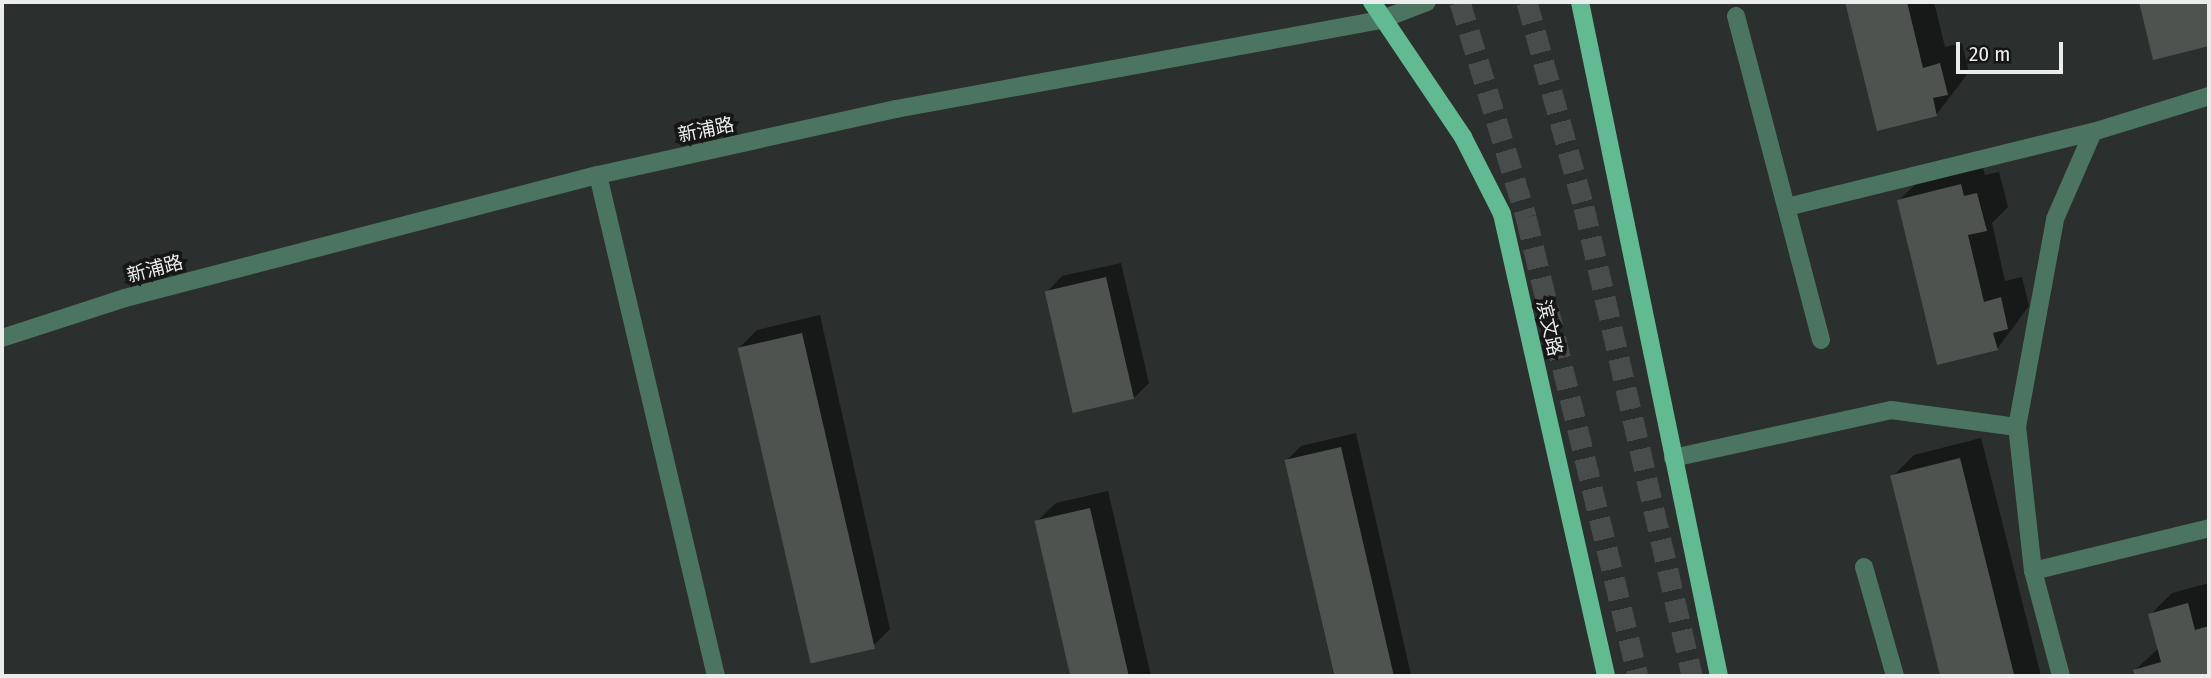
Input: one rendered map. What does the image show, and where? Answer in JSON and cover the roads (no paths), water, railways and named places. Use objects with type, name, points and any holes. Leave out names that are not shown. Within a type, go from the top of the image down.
[{"type":"main road","name":"滨文路","points":[[1372,2],[1380,20],[1463,137],[1502,214],[1606,676]]},
{"type":"main road","points":[[1580,2],[1719,676]]},
{"type":"street","name":"新浦路","points":[[2,338],[125,298],[598,175],[897,110],[1380,20],[1427,2]]},
{"type":"street","points":[[1736,16],[1821,340]]},
{"type":"street","points":[[1787,207],[2093,132],[2209,96]]},
{"type":"street","points":[[2061,676],[2033,571],[2017,427],[2055,219],[2093,132]]},
{"type":"street","points":[[598,175],[716,676]]},
{"type":"street","points":[[1673,458],[1891,410],[2017,427]]},
{"type":"street","points":[[2033,571],[2209,528]]},
{"type":"street","points":[[1864,567],[1895,676]]},
{"type":"tunnel","points":[[1460,2],[1526,217],[1638,676]]},
{"type":"tunnel","points":[[1527,2],[1584,207],[1692,676]]}]
